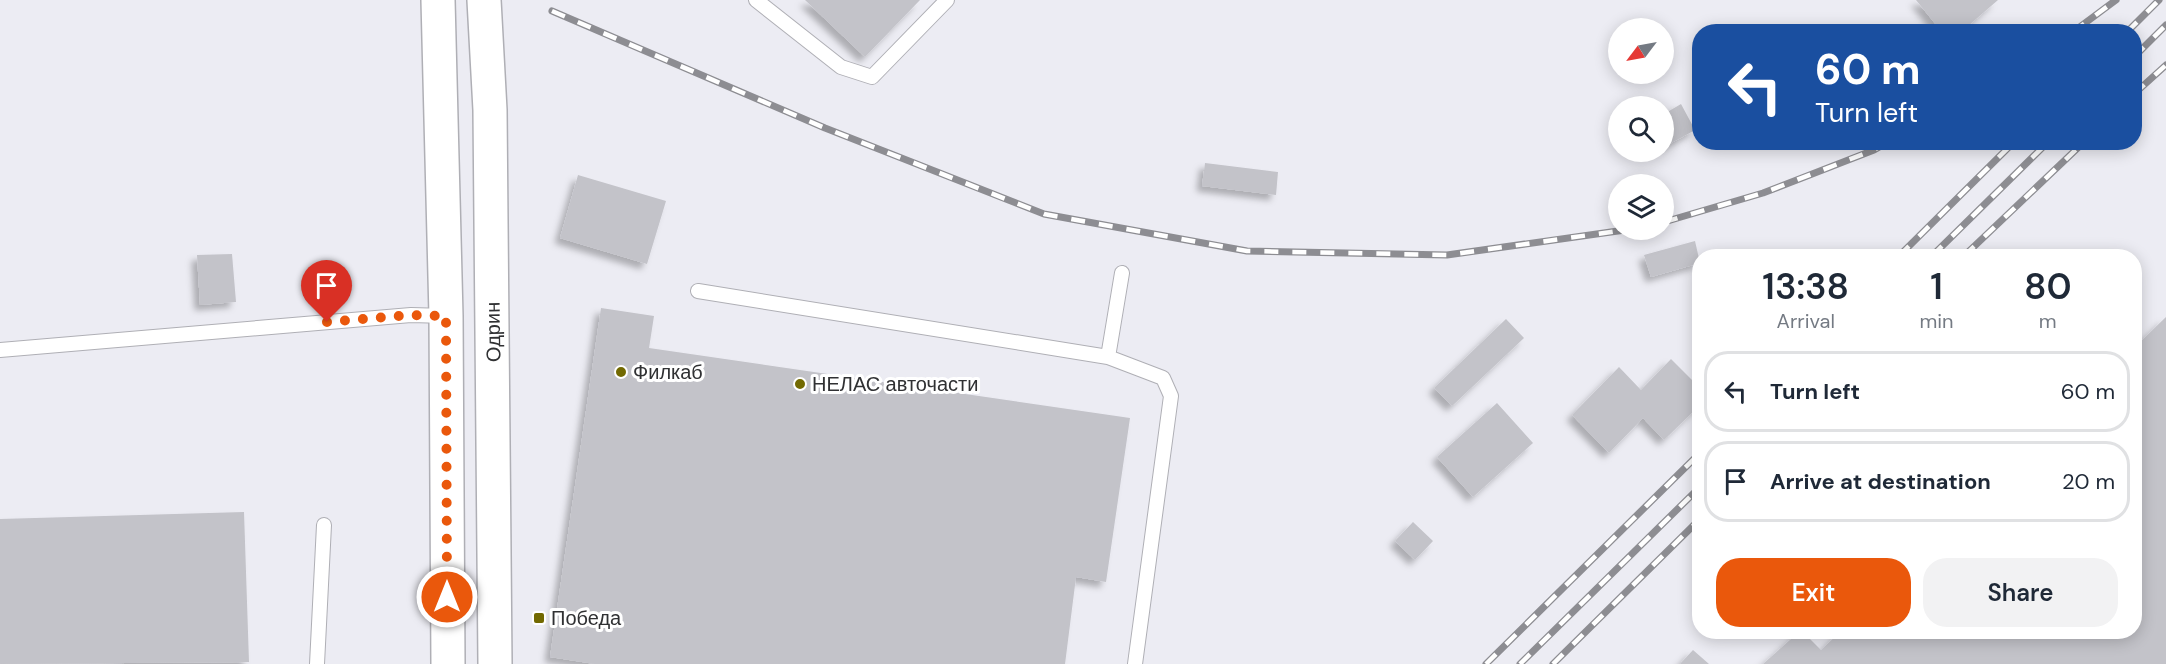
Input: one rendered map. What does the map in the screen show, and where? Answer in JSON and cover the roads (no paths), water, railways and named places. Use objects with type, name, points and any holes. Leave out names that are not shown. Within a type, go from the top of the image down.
[{"type":"main road","points":[[438,0],[446,316],[448,664]]},
{"type":"main road","name":"Одрин","points":[[484,0],[490,110],[495,664]]},
{"type":"lane","points":[[756,0],[841,67],[873,77],[947,0]]},
{"type":"lane","points":[[1108,357],[1122,273]]},
{"type":"lane","points":[[698,291],[1108,357],[1163,378],[1171,396],[1135,664]]},
{"type":"lane","points":[[0,350],[411,315],[446,316]]},
{"type":"lane","points":[[317,664],[324,525]]},
{"type":"railway","points":[[2084,24],[2116,0]]},
{"type":"railway","points":[[2135,24],[2159,0]]},
{"type":"railway","points":[[552,11],[825,128],[1044,214],[1247,251],[1447,255],[1608,232]]},
{"type":"railway","points":[[2142,49],[2166,25]]},
{"type":"railway","points":[[2142,87],[2166,65]]},
{"type":"railway","points":[[1674,219],[1763,193],[1874,150]]},
{"type":"railway","points":[[1906,249],[2006,150]]},
{"type":"railway","points":[[1939,249],[2040,150]]},
{"type":"railway","points":[[1971,249],[2076,150]]},
{"type":"railway","points":[[1486,664],[1692,461]]},
{"type":"railway","points":[[1520,664],[1692,495]]},
{"type":"railway","points":[[1553,664],[1692,527]]},
{"type":"place","name":"Филкаб","points":[[621,372]]},
{"type":"place","name":"НЕЛАС авточасти","points":[[800,384]]},
{"type":"place","name":"Победа","points":[[539,618]]}]
